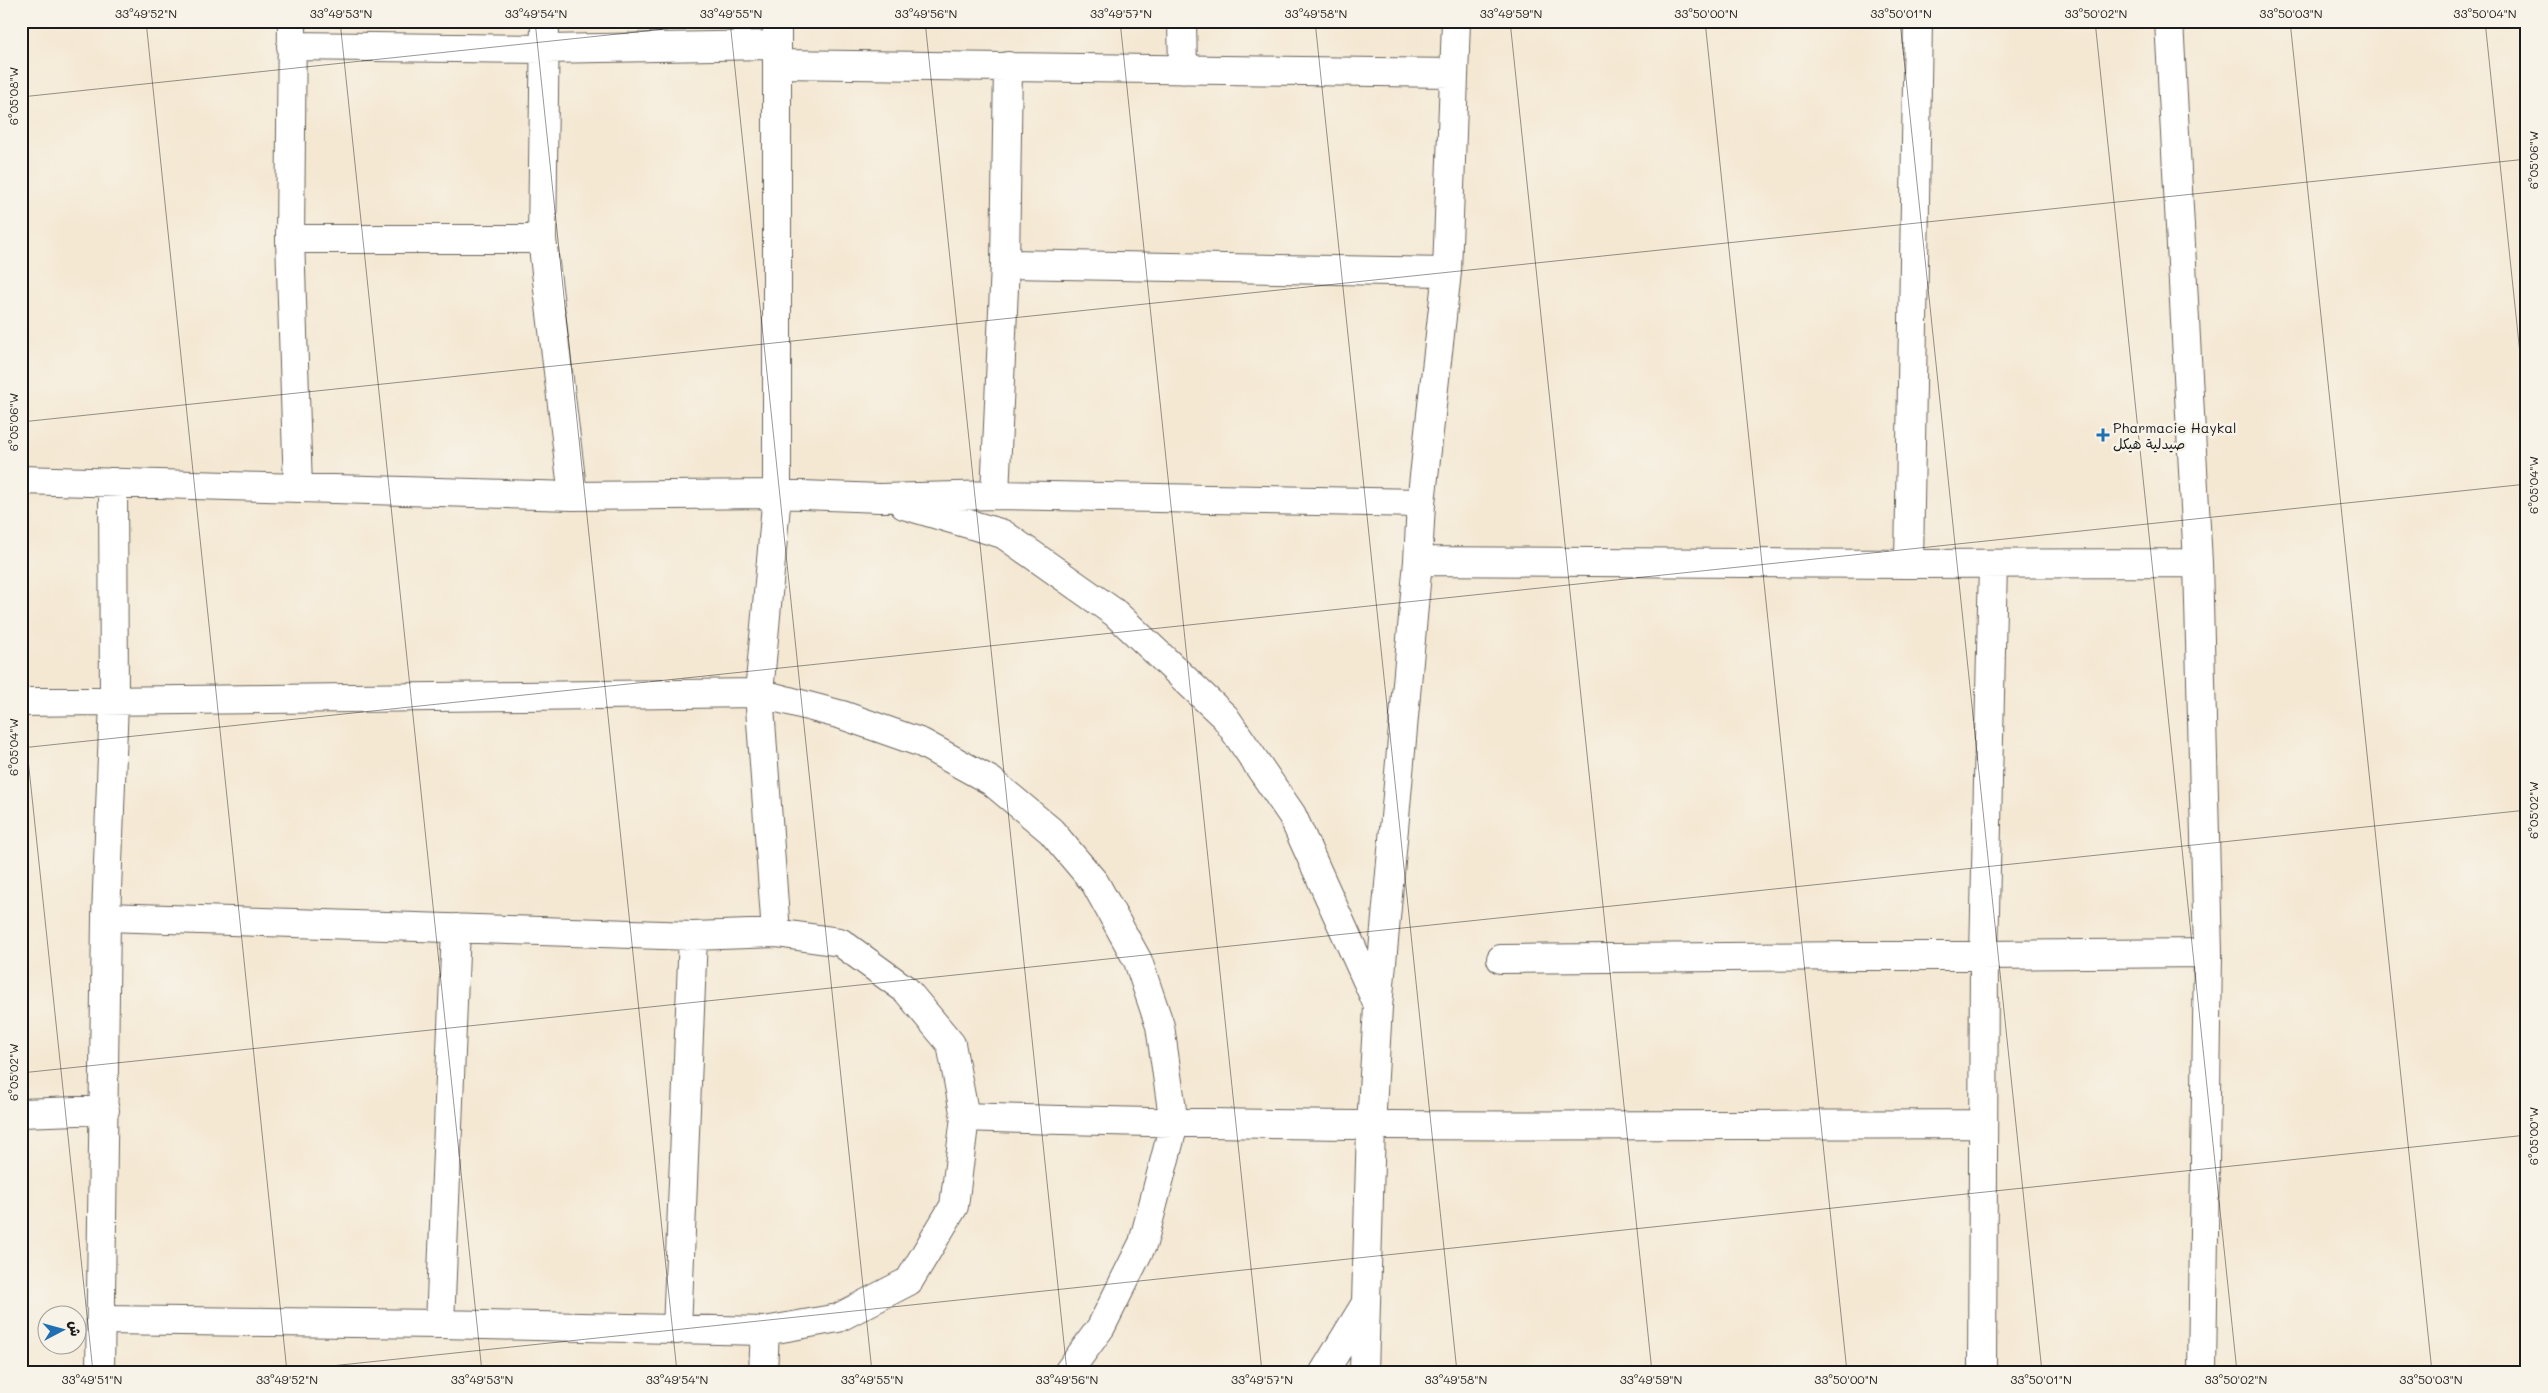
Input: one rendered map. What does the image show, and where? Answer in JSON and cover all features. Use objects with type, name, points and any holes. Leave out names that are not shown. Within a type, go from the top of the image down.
[{"type":"street","points":[[545,21],[542,239],[573,496]]},
{"type":"street","points":[[1182,21],[1183,70]]},
{"type":"street","points":[[1364,1372],[1371,1126],[1378,1007],[1418,561],[1421,503],[1447,272],[1456,21]]},
{"type":"street","points":[[1909,564],[1918,21]]},
{"type":"street","points":[[2169,21],[2198,563],[2208,953],[2202,1372]]},
{"type":"street","points":[[298,488],[290,239],[291,34],[545,49],[777,44],[1008,66],[1453,73]]},
{"type":"street","points":[[776,933],[759,693],[777,494],[777,44]]},
{"type":"street","points":[[995,495],[1005,264],[1008,66]]},
{"type":"street","points":[[290,239],[542,239]]},
{"type":"street","points":[[1005,264],[1447,272]]},
{"type":"street","points":[[21,480],[573,496],[777,494],[880,498],[995,495],[1421,503]]},
{"type":"street","points":[[100,1372],[105,1110],[106,917],[114,701],[113,482]]},
{"type":"street","points":[[880,498],[1003,534],[1115,613],[1225,717],[1292,815],[1378,1007]]},
{"type":"street","points":[[1418,561],[1909,564],[2198,563]]},
{"type":"street","points":[[1982,1372],[1984,955],[1993,564]]},
{"type":"street","points":[[21,702],[759,693],[842,716],[922,743],[991,781],[1051,831],[1095,883],[1138,961],[1160,1026],[1174,1124],[1143,1242],[1101,1327],[1068,1372]]},
{"type":"street","points":[[102,1320],[440,1324],[765,1332],[838,1318],[909,1281],[954,1206],[964,1117],[950,1044],[906,990],[840,942],[776,933],[693,936],[106,917]]},
{"type":"street","points":[[440,1324],[456,928]]},
{"type":"street","points":[[678,1330],[693,936]]},
{"type":"street","points":[[1501,959],[2208,953]]},
{"type":"street","points":[[21,1113],[105,1110]]},
{"type":"street","points":[[964,1117],[1174,1124],[1371,1126],[1982,1124]]},
{"type":"street","points":[[1324,1372],[1366,1304]]},
{"type":"street","points":[[762,1372],[765,1332]]},
{"type":"place","name":"Pharmacie Haykal صيدلية هيكل","points":[[2103,435]]}]
